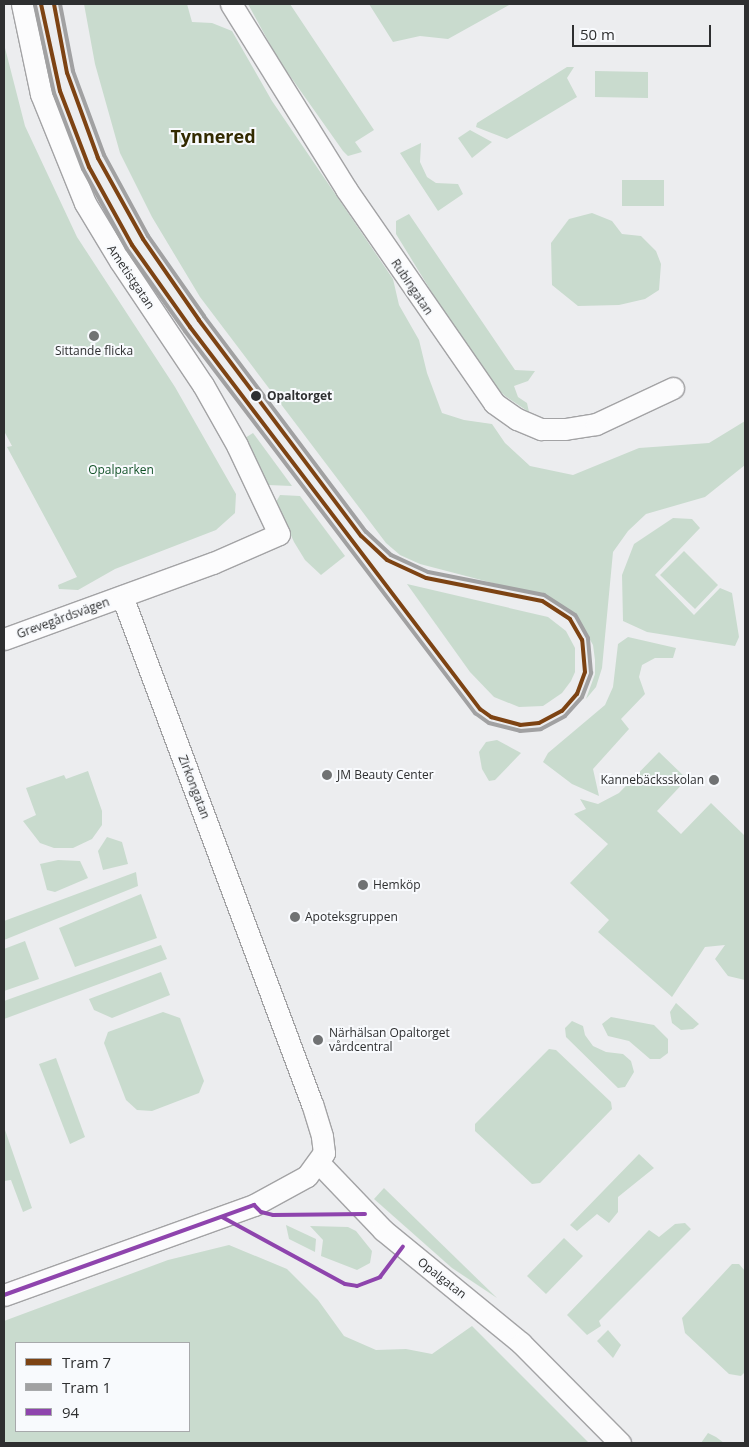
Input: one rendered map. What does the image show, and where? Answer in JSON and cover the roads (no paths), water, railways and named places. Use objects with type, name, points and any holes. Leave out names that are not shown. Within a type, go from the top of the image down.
[{"type":"street","name":"Ametistgatan","points":[[22,4],[33,63],[46,110],[85,203],[120,261],[203,385],[237,445],[279,534],[213,563],[122,596]]},
{"type":"street","name":"Rubingatan","points":[[231,4],[346,189],[494,403],[517,419],[541,429],[565,429],[596,424],[673,388]]},
{"type":"street","name":"Grevegårdsvägen","points":[[4,639],[122,596]]},
{"type":"street","name":"Zirkongatan","points":[[122,596],[322,1136],[324,1153],[319,1163]]},
{"type":"street","points":[[4,1295],[254,1205],[285,1191],[307,1176],[319,1163]]},
{"type":"street","name":"Opalgatan","points":[[319,1163],[377,1225],[521,1343],[620,1443]]},
{"type":"tram line","name":"7","points":[[41,4],[60,91],[89,167],[132,245],[190,327],[480,709],[491,717],[520,725],[539,723],[562,711],[577,694],[585,672],[582,640],[570,619],[542,601],[426,578],[387,560],[361,536],[199,320],[143,239],[98,158],[67,73],[54,4]]},
{"type":"tram line","name":"1","points":[[35,5],[54,93],[83,169],[127,249],[185,331],[475,713],[489,723],[520,731],[541,729],[565,716],[582,697],[591,673],[588,638],[575,615],[544,595],[428,572],[391,555],[366,532],[204,316],[148,236],[104,155],[73,71],[60,4]]},
{"type":"place","name":"Sittande flicka","points":[[94,336]]},
{"type":"place","name":"Opaltorget","points":[[256,396]]},
{"type":"place","name":"JM Beauty Center","points":[[327,775]]},
{"type":"place","name":"Kannebäcksskolan","points":[[714,780]]},
{"type":"place","name":"Hemköp","points":[[363,885]]},
{"type":"place","name":"Apoteksgruppen","points":[[295,917]]},
{"type":"place","name":"Närhälsan Opaltorget vårdcentral","points":[[318,1040]]},
{"type":"district","name":"Tynnered","points":[[213,136]]},
{"type":"park label","name":"Opalparken","points":[[121,470]]}]
